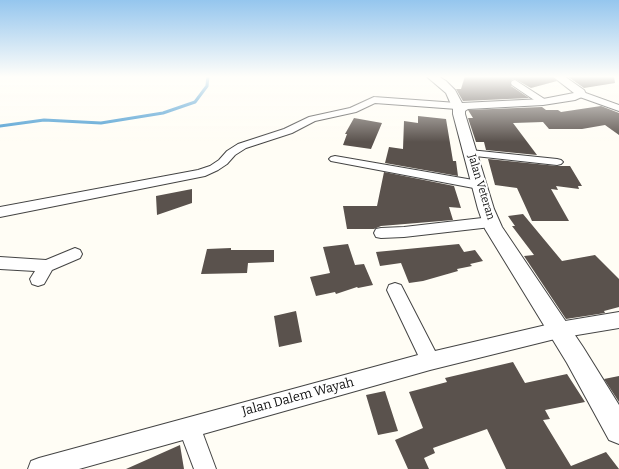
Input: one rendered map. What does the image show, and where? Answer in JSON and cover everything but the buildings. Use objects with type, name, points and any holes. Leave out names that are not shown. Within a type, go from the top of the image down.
[{"type":"street","name":"Jalan Veteran","points":[[455,98],[491,222],[575,355],[619,430]]},
{"type":"street","points":[[537,98],[543,102]]},
{"type":"street","points":[[0,212],[201,173],[214,168],[242,146],[288,131],[312,119],[353,110],[374,100],[458,108],[474,105],[543,102],[569,98]]},
{"type":"street","points":[[591,98],[619,108]]},
{"type":"street","points":[[470,153],[556,162]]},
{"type":"street","points":[[335,159],[479,185]]},
{"type":"street","points":[[381,233],[404,232],[491,222]]},
{"type":"street","points":[[0,263],[47,266],[74,254]]},
{"type":"street","points":[[38,279],[47,266]]},
{"type":"street","points":[[395,290],[430,361]]},
{"type":"street","name":"Jalan Dalem Wayah","points":[[39,469],[430,361],[559,330],[619,320]]},
{"type":"street","points":[[189,427],[205,469]]},
{"type":"waterway","points":[[0,126],[44,120],[101,123],[163,113],[195,102],[198,98]]}]
